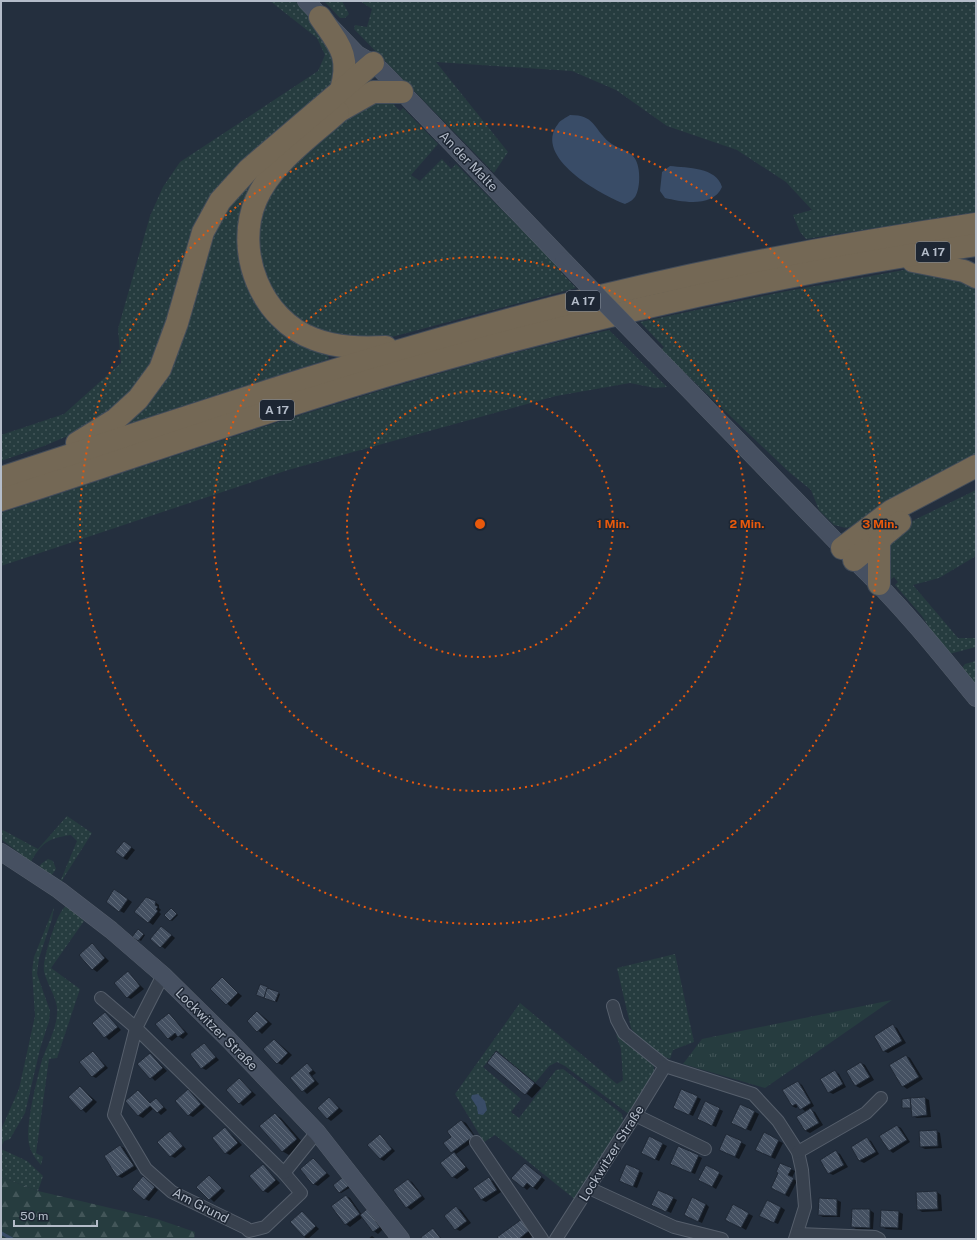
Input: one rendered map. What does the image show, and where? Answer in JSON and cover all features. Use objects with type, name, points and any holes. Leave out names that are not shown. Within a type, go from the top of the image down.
[{"type":"highway","points":[[320,9],[345,59],[341,100]]},
{"type":"highway","points":[[377,66],[341,100],[269,177],[255,202],[248,243],[252,266],[260,289],[276,314],[299,332],[313,339],[344,346],[363,348],[417,346]]},
{"type":"highway","points":[[44,464],[116,419],[138,399],[163,363],[177,323],[203,232],[220,200],[249,169],[341,100],[373,92],[402,92]]},
{"type":"highway","name":"A 17","points":[[1,478],[152,427],[417,346],[554,308],[800,253],[976,224]]},
{"type":"highway","name":"A 17","points":[[1,500],[341,390],[440,360],[650,306],[788,277],[976,245]]},
{"type":"highway","points":[[890,259],[930,263],[964,271],[976,277]]},
{"type":"highway","points":[[848,554],[891,511],[976,466]]},
{"type":"highway","points":[[848,554],[882,535],[904,519],[976,484]]},
{"type":"highway","points":[[878,584],[879,543],[882,535]]},
{"type":"main road","name":"An der Malte","points":[[306,1],[320,9],[365,47],[377,66],[922,630],[976,698]]},
{"type":"main road","name":"Lockwitzer Straße","points":[[1,852],[59,890],[111,930],[163,975],[228,1039],[317,1132],[401,1239]]},
{"type":"street","name":"Am Grund","points":[[101,998],[136,1028],[284,1173],[301,1193],[265,1227],[249,1231],[246,1228],[172,1192],[146,1169],[114,1115],[136,1028],[163,975]]},
{"type":"street","points":[[613,1006],[617,1020],[624,1033],[665,1066],[752,1094],[778,1121],[798,1152],[802,1170],[805,1207],[796,1236],[875,1237],[879,1239]]},
{"type":"street","name":"Lockwitzer Straße","points":[[556,1239],[665,1066]]},
{"type":"street","points":[[798,1152],[866,1113],[880,1098]]},
{"type":"street","points":[[635,1115],[705,1149]]},
{"type":"street","points":[[284,1173],[317,1132]]},
{"type":"street","points":[[476,1142],[542,1239]]},
{"type":"street","points":[[589,1188],[674,1227],[722,1239]]},
{"type":"green space","points":[[270,1],[295,1],[335,45],[336,86],[227,185],[146,380],[96,424],[44,446],[1,461],[1,435],[64,414],[121,363],[118,329],[150,216],[163,187],[180,162],[318,71],[325,55],[317,38]]},
{"type":"green space","points":[[324,1],[342,1],[349,14],[345,18],[340,18]]},
{"type":"green space","points":[[360,1],[976,1],[976,212],[806,239],[800,232],[793,215],[812,210],[786,182],[737,150],[667,126],[616,90],[572,71],[436,62],[508,152],[494,173],[354,29],[355,25],[367,27],[372,9]]},
{"type":"green space","points":[[371,98],[396,101],[394,105],[400,111],[403,108],[438,144],[411,175],[420,181],[442,159],[451,169],[456,164],[558,266],[557,268],[576,288],[388,338],[331,338],[282,311],[257,264],[256,222],[274,179]]},
{"type":"green space","points":[[282,153],[243,265],[327,351],[329,359],[121,426],[190,300],[225,204]]},
{"type":"green space","points":[[904,270],[929,271],[976,285],[976,458],[855,526],[846,528],[834,525],[819,510],[811,490],[789,472],[661,350],[664,347],[640,322],[782,292]]},
{"type":"green space","points":[[609,330],[667,387],[655,388],[630,383],[556,396],[288,470],[1,566],[1,513],[227,438],[379,391],[455,369]]},
{"type":"green space","points":[[976,490],[976,556],[939,578],[913,585],[958,638],[976,638],[976,647],[949,654],[922,616],[895,585],[898,582],[894,577],[890,580],[885,544],[906,524]]},
{"type":"green space","points":[[976,661],[976,686],[962,668],[965,664]]},
{"type":"green space","points":[[67,816],[92,833],[61,882],[77,841],[71,835],[46,842],[38,850],[31,862],[1,839],[1,829],[38,849]]},
{"type":"green space","points":[[48,859],[53,861],[56,869],[51,876],[38,869],[41,864]]},
{"type":"green space","points":[[66,906],[84,921],[51,968],[80,989],[57,1058],[49,1059],[36,1153],[43,1157],[41,1165],[29,1144],[29,1126],[37,1079],[42,1060],[55,1026],[57,1008],[55,998],[44,971],[44,966],[45,957],[58,917]]},
{"type":"green space","points":[[54,907],[52,919],[39,958],[37,974],[50,1011],[49,1021],[40,1049],[25,1113],[10,1139],[4,1141],[1,1147],[1,1130],[19,1089],[35,1016],[32,971],[34,957]]},
{"type":"green space","points":[[675,954],[694,1042],[673,1050],[670,1059],[664,1057],[648,1046],[638,1038],[631,1028],[617,968]]},
{"type":"green space","points":[[892,1000],[765,1088],[683,1064],[702,1039]]},
{"type":"green space","points":[[520,1003],[617,1084],[623,1080],[621,1049],[616,1034],[653,1063],[655,1075],[630,1115],[565,1066],[557,1062],[549,1066],[535,1083],[497,1051],[483,1067],[521,1099],[511,1112],[519,1118],[556,1070],[563,1069],[622,1114],[624,1125],[577,1201],[495,1135],[484,1142],[455,1094]]},
{"type":"green space","points":[[1,1149],[27,1161],[43,1176],[38,1191],[1,1177]]},
{"type":"green space","points":[[1,1177],[38,1191],[157,1219],[195,1232],[194,1239],[1,1239]]},
{"type":"water","points":[[570,115],[584,117],[589,120],[609,142],[633,156],[636,160],[639,170],[639,182],[637,193],[632,200],[625,204],[601,192],[573,173],[561,161],[554,149],[552,137],[559,123]]},
{"type":"water","points":[[670,166],[693,168],[708,172],[719,180],[722,187],[718,194],[704,201],[688,202],[665,198],[660,191],[662,172]]},
{"type":"water","points":[[478,1094],[485,1101],[487,1110],[483,1115],[478,1114],[477,1107],[471,1098],[472,1095]]},
{"type":"building","points":[[124,841],[132,847],[123,858],[115,852]]},
{"type":"building","points":[[114,889],[128,899],[119,912],[106,902]]},
{"type":"building","points":[[146,897],[156,901],[155,905],[158,907],[156,909],[158,911],[148,923],[134,912]]},
{"type":"building","points":[[171,908],[177,914],[170,921],[164,915]]},
{"type":"building","points":[[161,926],[172,935],[160,948],[150,939]]},
{"type":"building","points":[[138,929],[144,934],[138,941],[132,937]]},
{"type":"building","points":[[92,943],[105,958],[92,970],[79,955]]},
{"type":"building","points":[[128,971],[140,986],[127,998],[114,983]]},
{"type":"building","points":[[222,977],[238,993],[226,1005],[210,989]]},
{"type":"building","points":[[260,984],[268,987],[264,998],[256,995]]},
{"type":"building","points":[[267,988],[279,992],[275,1002],[264,998]]},
{"type":"building","points":[[257,1011],[268,1022],[257,1032],[247,1021]]},
{"type":"building","points":[[105,1012],[118,1027],[104,1038],[92,1023]]},
{"type":"building","points":[[169,1013],[185,1032],[178,1037],[175,1033],[168,1039],[155,1024]]},
{"type":"building","points":[[893,1024],[902,1041],[883,1052],[874,1036]]},
{"type":"building","points":[[274,1039],[288,1053],[277,1064],[263,1049]]},
{"type":"building","points":[[204,1043],[216,1057],[201,1069],[190,1054]]},
{"type":"building","points":[[93,1051],[105,1066],[92,1077],[79,1062]]},
{"type":"building","points":[[496,1051],[535,1083],[525,1095],[487,1063]]},
{"type":"building","points":[[150,1053],[163,1068],[150,1079],[137,1064]]},
{"type":"building","points":[[906,1055],[919,1077],[902,1087],[889,1065]]},
{"type":"building","points":[[861,1062],[870,1077],[855,1086],[846,1071]]},
{"type":"building","points":[[307,1063],[313,1070],[309,1073],[315,1081],[302,1092],[290,1078]]},
{"type":"building","points":[[835,1070],[843,1084],[828,1093],[820,1079]]},
{"type":"building","points":[[239,1078],[252,1092],[239,1104],[226,1090]]},
{"type":"building","points":[[798,1081],[811,1103],[800,1110],[796,1104],[792,1106],[782,1090]]},
{"type":"building","points":[[80,1086],[93,1100],[81,1111],[68,1097]]},
{"type":"building","points":[[188,1089],[201,1104],[188,1116],[175,1101]]},
{"type":"building","points":[[681,1089],[698,1096],[689,1115],[673,1108]]},
{"type":"building","points":[[138,1090],[150,1103],[156,1098],[164,1107],[157,1113],[150,1106],[138,1116],[125,1101]]},
{"type":"building","points":[[329,1097],[339,1108],[327,1119],[317,1108]]},
{"type":"building","points":[[925,1097],[927,1115],[912,1117],[910,1098]]},
{"type":"building","points":[[910,1098],[911,1108],[902,1108],[902,1099]]},
{"type":"building","points":[[705,1101],[720,1108],[712,1126],[697,1119]]},
{"type":"building","points":[[740,1104],[755,1111],[746,1130],[731,1123]]},
{"type":"building","points":[[811,1108],[819,1123],[805,1131],[796,1117]]},
{"type":"building","points":[[275,1113],[297,1139],[282,1152],[259,1126]]},
{"type":"building","points":[[461,1120],[474,1136],[451,1153],[443,1143],[451,1137],[447,1131]]},
{"type":"building","points":[[897,1125],[907,1140],[889,1151],[879,1136]]},
{"type":"building","points":[[225,1127],[238,1143],[225,1154],[212,1138]]},
{"type":"building","points":[[937,1130],[938,1146],[920,1147],[919,1131]]},
{"type":"building","points":[[170,1131],[183,1146],[170,1157],[157,1142]]},
{"type":"building","points":[[764,1132],[779,1140],[771,1157],[755,1150]]},
{"type":"building","points":[[380,1134],[392,1149],[380,1159],[367,1145]]},
{"type":"building","points":[[726,1134],[742,1141],[735,1157],[719,1150]]},
{"type":"building","points":[[649,1136],[663,1143],[655,1160],[641,1153]]},
{"type":"building","points":[[867,1137],[876,1152],[859,1161],[851,1147]]},
{"type":"building","points":[[120,1145],[134,1166],[117,1177],[104,1156]]},
{"type":"building","points":[[678,1146],[699,1155],[691,1173],[670,1164]]},
{"type":"building","points":[[836,1150],[844,1165],[828,1174],[820,1160]]},
{"type":"building","points":[[454,1152],[466,1167],[452,1178],[440,1163]]},
{"type":"building","points":[[313,1158],[327,1173],[313,1185],[300,1169]]},
{"type":"building","points":[[525,1163],[542,1177],[533,1188],[527,1183],[523,1188],[511,1178]]},
{"type":"building","points":[[780,1163],[792,1168],[788,1175],[794,1178],[785,1195],[771,1188],[778,1173],[776,1172]]},
{"type":"building","points":[[263,1164],[276,1180],[263,1192],[249,1176]]},
{"type":"building","points":[[626,1164],[640,1170],[633,1187],[619,1181]]},
{"type":"building","points":[[706,1165],[720,1172],[712,1187],[698,1180]]},
{"type":"building","points":[[209,1175],[222,1188],[209,1200],[196,1187]]},
{"type":"building","points":[[143,1176],[155,1187],[144,1200],[132,1189]]},
{"type":"building","points":[[343,1177],[350,1185],[339,1193],[333,1185]]},
{"type":"building","points":[[489,1177],[497,1190],[481,1200],[473,1188]]},
{"type":"building","points":[[408,1179],[422,1196],[406,1208],[393,1190]]},
{"type":"building","points":[[658,1190],[674,1197],[666,1212],[651,1205]]},
{"type":"building","points":[[937,1191],[938,1209],[917,1210],[916,1192]]},
{"type":"building","points":[[346,1195],[360,1214],[345,1225],[331,1206]]},
{"type":"building","points":[[692,1197],[706,1204],[698,1222],[684,1215]]},
{"type":"building","points":[[819,1198],[837,1199],[837,1216],[818,1215]]},
{"type":"building","points":[[767,1200],[781,1207],[774,1223],[759,1216]]},
{"type":"building","points":[[733,1204],[749,1213],[741,1228],[725,1220]]},
{"type":"building","points":[[456,1206],[467,1221],[455,1230],[444,1216]]},
{"type":"building","points":[[367,1209],[380,1227],[373,1232],[360,1215]]},
{"type":"building","points":[[852,1209],[870,1209],[870,1228],[851,1227]]},
{"type":"building","points":[[881,1210],[899,1211],[898,1228],[880,1227]]},
{"type":"building","points":[[302,1211],[316,1226],[304,1237],[290,1222]]},
{"type":"building","points":[[522,1219],[530,1230],[519,1239],[499,1239],[497,1237]]},
{"type":"building","points":[[433,1228],[441,1239],[422,1239],[421,1237]]},
{"type":"waterway","points":[[1,1233],[12,1239]]}]
